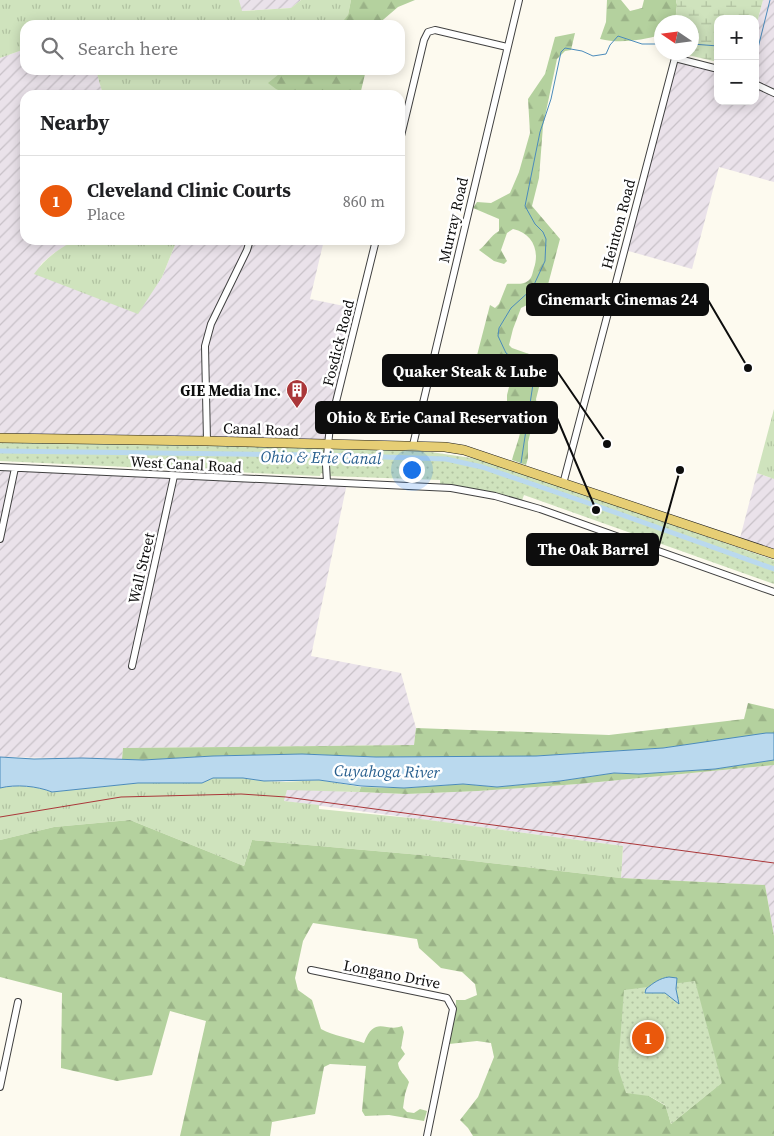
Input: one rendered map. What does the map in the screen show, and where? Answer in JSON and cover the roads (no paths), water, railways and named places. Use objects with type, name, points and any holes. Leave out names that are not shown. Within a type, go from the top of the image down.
[{"type":"main road","name":"Canal Road","points":[[0,438],[207,441],[328,447],[412,445],[445,447],[464,450],[774,554]]},
{"type":"street","name":"Murray Road","points":[[412,445],[518,0]]},
{"type":"street","points":[[405,119],[424,40],[428,32],[435,30],[507,47]]},
{"type":"street","name":"Heinton Road","points":[[563,484],[675,58],[714,68]]},
{"type":"street","points":[[759,86],[774,93]]},
{"type":"street","points":[[207,441],[207,341],[211,324],[248,245]]},
{"type":"street","name":"Fosdick Road","points":[[327,482],[326,465],[330,426],[375,245]]},
{"type":"street","name":"West Canal Road","points":[[0,467],[451,488],[500,497],[540,509],[774,592]]},
{"type":"street","points":[[0,539],[15,468]]},
{"type":"street","name":"Wall Street","points":[[132,666],[174,476]]},
{"type":"street","name":"Longano Drive","points":[[311,970],[447,998],[452,1009],[427,1136]]},
{"type":"street","points":[[0,1087],[18,1002]]},
{"type":"water","name":"Cuyahoga River","points":[[774,733],[774,760],[715,769],[639,774],[614,773],[560,781],[497,787],[463,784],[404,788],[361,786],[319,780],[264,781],[243,778],[213,778],[202,783],[138,783],[52,792],[26,786],[0,788],[0,757],[143,760],[302,754],[376,757],[536,756],[663,748]]},
{"type":"water","points":[[669,977],[677,978],[676,989],[679,1004],[665,993],[645,993],[646,989],[654,983]]},
{"type":"waterway","points":[[759,44],[770,0]]},
{"type":"waterway","points":[[521,463],[533,384],[538,366],[515,360],[506,353],[498,336],[499,328],[511,308],[532,289],[545,261],[546,239],[525,206],[540,132],[551,99],[561,52],[565,48],[582,51],[593,56],[606,54],[610,45],[618,36],[642,44],[654,44]]},
{"type":"waterway","points":[[699,45],[714,46]]},
{"type":"waterway","name":"Ohio & Erie Canal","points":[[0,451],[321,455],[446,459],[482,467],[774,569]]},
{"type":"railway","points":[[0,817],[121,797],[241,794],[286,797],[774,863]]},
{"type":"place","name":"Cinemark Cinemas 24","points":[[748,368]]},
{"type":"place","name":"GIE Media Inc.","points":[[297,409]]},
{"type":"place","name":"Quaker Steak & Lube","points":[[607,444]]},
{"type":"place","name":"The Oak Barrel","points":[[680,470]]},
{"type":"place","name":"Ohio & Erie Canal Reservation","points":[[596,510]]},
{"type":"place","name":"Cleveland Clinic Courts","points":[[648,1038]]}]
